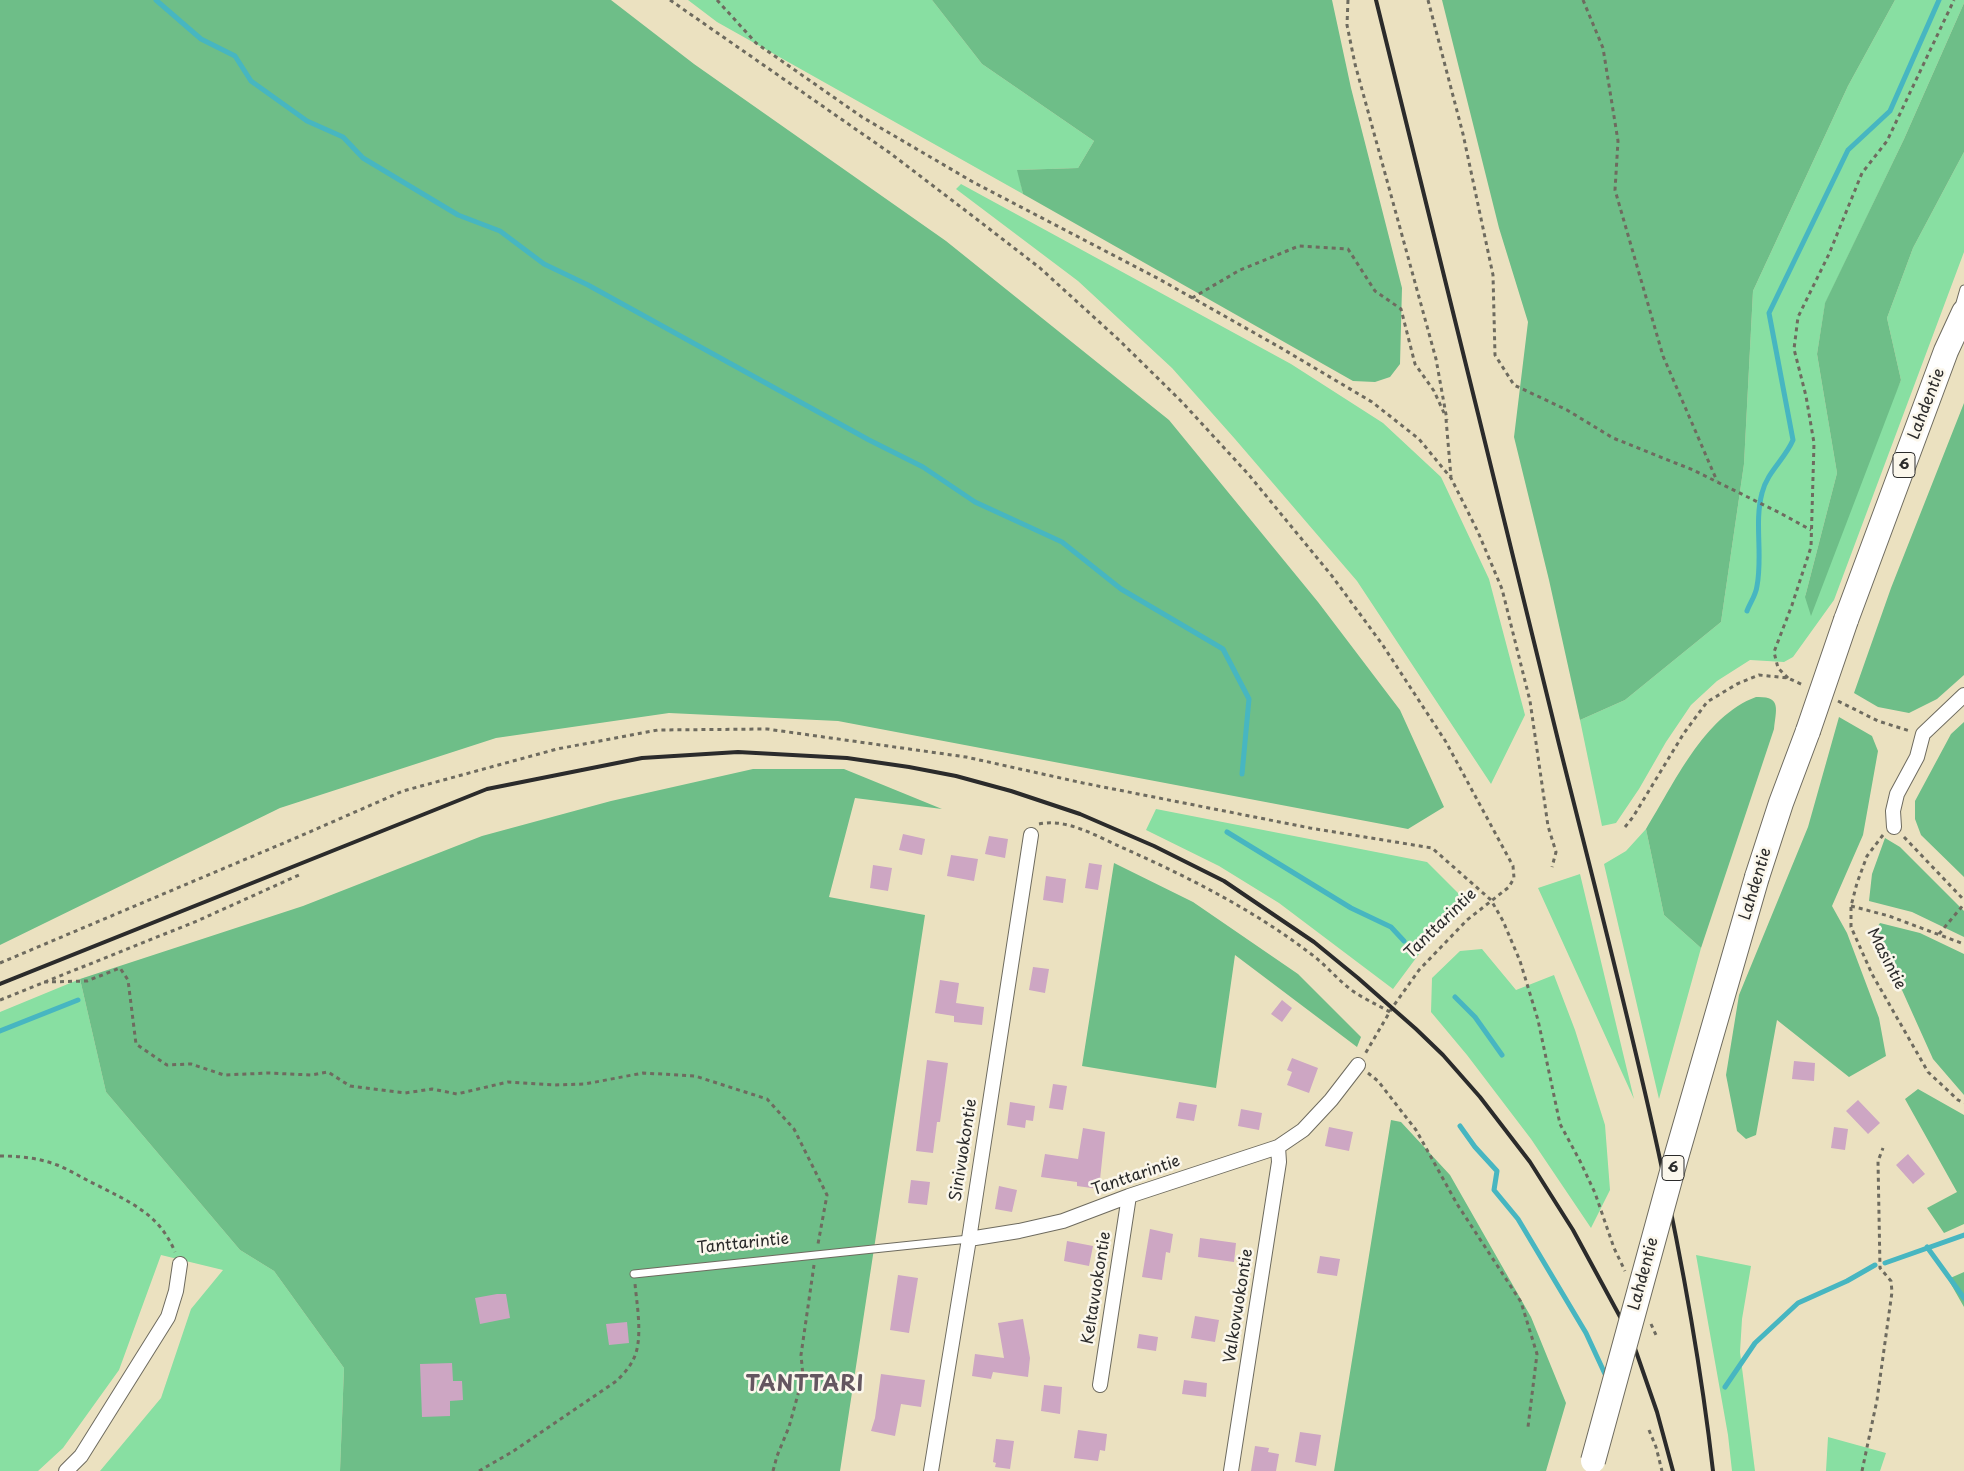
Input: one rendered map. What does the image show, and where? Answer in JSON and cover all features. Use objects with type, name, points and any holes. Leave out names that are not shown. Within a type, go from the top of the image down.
[{"type":"highway","name":"Lahdentie","points":[[1591,1466],[1675,1161],[1781,803],[1846,620],[1946,351],[1964,312]]},
{"type":"street","points":[[1894,827],[1893,810],[1897,794],[1917,757],[1923,734],[1964,695]]},
{"type":"street","name":"Sinivuokontie","points":[[931,1471],[1031,835]]},
{"type":"street","name":"Tanttarintie","points":[[969,1238],[1019,1232],[1063,1221],[1129,1196],[1278,1147],[1303,1130],[1331,1100],[1358,1065]]},
{"type":"street","name":"Valkovuokontie","points":[[1231,1471],[1277,1171],[1278,1147]]},
{"type":"street","name":"Keltavuokontie","points":[[1100,1385],[1129,1196]]},
{"type":"street","points":[[66,1471],[81,1456],[168,1317],[176,1291],[180,1264]]},
{"type":"lane","points":[[1946,351],[1964,289]]},
{"type":"lane","name":"Tanttarintie","points":[[634,1274],[969,1238]]},
{"type":"path","name":"Tanttarintie","points":[[670,0],[890,153],[1040,268],[1119,340],[1182,402],[1249,475],[1332,576],[1382,644],[1446,742],[1513,866],[1514,878],[1509,887],[1491,900],[1446,941],[1419,970],[1390,1012],[1358,1065]]},
{"type":"path","points":[[717,0],[756,42],[862,117],[973,182],[1192,298],[1372,402],[1419,439],[1451,478],[1478,532],[1502,589],[1530,701],[1548,826],[1556,852],[1552,868]]},
{"type":"path","points":[[1348,0],[1347,25],[1355,64],[1436,359],[1447,420],[1451,478]]},
{"type":"path","points":[[1428,0],[1463,134],[1493,276],[1495,355],[1514,385],[1567,410],[1613,438],[1693,470],[1812,530]]},
{"type":"path","points":[[1583,0],[1603,48],[1618,141],[1615,190],[1662,356],[1718,482]]},
{"type":"path","points":[[1624,827],[1633,817],[1684,732],[1707,702],[1737,684],[1759,675],[1788,678],[1778,668],[1774,652],[1811,547],[1812,530],[1814,443],[1806,396],[1794,349],[1798,317],[1829,254],[1862,173],[1887,141],[1954,0]]},
{"type":"path","points":[[1192,298],[1240,270],[1299,246],[1348,249],[1375,291],[1401,309],[1415,364],[1434,391],[1447,420]]},
{"type":"path","points":[[1843,703],[1878,721],[1902,730],[1923,734]]},
{"type":"path","points":[[0,963],[402,791],[557,749],[658,730],[767,729],[966,756],[1083,783],[1310,828],[1432,848],[1491,900],[1503,921],[1525,978],[1538,1020],[1560,1124],[1595,1193],[1614,1248],[1626,1274]]},
{"type":"path","points":[[1031,835],[1039,823],[1051,822],[1066,825],[1090,833],[1201,884],[1271,926],[1308,951],[1350,989],[1390,1012]]},
{"type":"path","points":[[1894,827],[1964,902],[1938,934]]},
{"type":"path","name":"Masintie","points":[[1894,827],[1880,837],[1867,856],[1851,906],[1851,927],[1872,974],[1928,1072],[1958,1100],[1964,1103]]},
{"type":"path","points":[[0,1000],[197,922],[300,875]]},
{"type":"path","points":[[1851,906],[1889,916],[1964,944]]},
{"type":"path","points":[[44,982],[87,982],[120,968],[128,980],[136,1044],[167,1065],[191,1064],[224,1075],[269,1073],[311,1075],[328,1072],[350,1086],[404,1093],[432,1089],[457,1094],[508,1082],[555,1085],[585,1084],[643,1073],[695,1076],[767,1099],[794,1129],[827,1195],[816,1253],[801,1355],[803,1376],[773,1471]]},
{"type":"path","points":[[1358,1065],[1378,1081],[1416,1130],[1457,1204],[1521,1302],[1537,1354],[1528,1427]]},
{"type":"path","points":[[1862,1471],[1877,1400],[1892,1292],[1891,1281],[1880,1268],[1878,1161],[1883,1148]]},
{"type":"path","points":[[0,1156],[21,1156],[57,1165],[134,1204],[152,1218],[168,1235],[180,1264]]},
{"type":"path","points":[[479,1471],[512,1452],[607,1387],[626,1371],[635,1357],[638,1343],[638,1316],[634,1274]]},
{"type":"path","points":[[1647,1318],[1656,1335]]},
{"type":"path","points":[[1648,1430],[1656,1447],[1662,1471]]},
{"type":"green space","points":[[0,0],[611,0],[694,64],[946,241],[1169,420],[1318,602],[1400,710],[1444,807],[1408,829],[838,721],[669,713],[496,738],[280,808],[0,945]]},
{"type":"green space","points":[[688,0],[932,0],[982,64],[1094,141],[1078,168],[1018,170],[1023,194],[717,22]]},
{"type":"green space","points":[[932,0],[1332,0],[1351,88],[1402,288],[1400,364],[1390,377],[1375,382],[1353,381],[1023,194],[1017,170],[1078,168],[1094,141],[982,64]]},
{"type":"green space","points":[[1442,0],[1895,0],[1848,86],[1753,291],[1744,464],[1721,622],[1625,700],[1580,720],[1549,580],[1514,437],[1528,322],[1499,228]]},
{"type":"green space","points":[[1895,0],[1964,0],[1964,3],[1904,139],[1825,304],[1817,354],[1837,473],[1805,597],[1901,380],[1887,318],[1913,248],[1964,152],[1964,252],[1834,600],[1793,657],[1784,662],[1750,660],[1717,681],[1691,705],[1616,823],[1602,826],[1580,720],[1625,700],[1721,622],[1744,464],[1753,291],[1848,86]]},
{"type":"green space","points":[[1964,3],[1964,152],[1913,248],[1887,318],[1901,380],[1811,616],[1805,597],[1837,473],[1817,354],[1825,303],[1904,139]]},
{"type":"green space","points":[[961,184],[1291,364],[1383,423],[1441,477],[1489,579],[1525,715],[1491,784],[1357,581],[1235,439],[1172,368],[1078,281],[956,189]]},
{"type":"green space","points":[[1964,403],[1964,675],[1937,699],[1909,713],[1878,707],[1854,693],[1891,588]]},
{"type":"green space","points":[[1756,697],[1764,697],[1774,701],[1776,710],[1774,729],[1701,948],[1664,915],[1646,829],[1679,772],[1706,735],[1737,706]]},
{"type":"green space","points":[[1839,717],[1872,736],[1878,751],[1863,835],[1832,906],[1847,933],[1879,1018],[1886,1056],[1849,1077],[1777,1020],[1756,1135],[1746,1139],[1737,1131],[1726,1075],[1739,995],[1808,827]]},
{"type":"green space","points":[[1964,722],[1964,877],[1921,835],[1915,819],[1915,801],[1951,734]]},
{"type":"green space","points":[[753,769],[844,769],[942,809],[855,798],[829,897],[925,915],[840,1471],[340,1471],[344,1368],[274,1271],[240,1250],[106,1092],[80,979],[303,906],[482,836],[611,801]]},
{"type":"green space","points":[[1156,809],[1427,862],[1467,902],[1422,950],[1393,989],[1279,903],[1219,866],[1146,830]]},
{"type":"green space","points":[[1646,829],[1664,915],[1701,948],[1659,1099],[1604,864],[1626,851]]},
{"type":"green space","points":[[1885,838],[1900,847],[1964,911],[1964,937],[1912,912],[1869,901],[1872,874]]},
{"type":"green space","points":[[1114,863],[1193,902],[1298,974],[1361,1037],[1357,1047],[1235,955],[1216,1088],[1082,1066]]},
{"type":"green space","points":[[1580,874],[1634,1099],[1538,888]]},
{"type":"green space","points":[[1880,923],[1920,933],[1964,954],[1964,1095],[1933,1059],[1875,930]]},
{"type":"green space","points":[[1482,949],[1516,990],[1554,975],[1575,1030],[1605,1125],[1610,1190],[1591,1228],[1531,1139],[1467,1055],[1431,1012],[1432,978],[1460,951]]},
{"type":"green space","points":[[80,979],[106,1092],[240,1250],[274,1271],[344,1368],[340,1471],[100,1471],[161,1398],[191,1309],[223,1270],[161,1255],[119,1370],[63,1448],[38,1471],[0,1471],[0,1012]]},
{"type":"green space","points":[[1918,1089],[1964,1115],[1964,1224],[1944,1233],[1927,1208],[1957,1192],[1905,1099]]},
{"type":"green space","points":[[1391,1120],[1401,1122],[1450,1175],[1531,1317],[1566,1403],[1546,1471],[1334,1471]]},
{"type":"green space","points":[[1696,1255],[1751,1266],[1742,1319],[1740,1352],[1755,1471],[1732,1471],[1728,1435]]},
{"type":"green space","points":[[1964,1272],[1964,1307],[1948,1279]]},
{"type":"green space","points":[[1828,1437],[1886,1453],[1880,1471],[1826,1471]]},
{"type":"building","points":[[903,834],[925,839],[922,855],[899,850]]},
{"type":"building","points":[[989,836],[1008,839],[1005,858],[985,854]]},
{"type":"building","points":[[951,855],[978,859],[974,881],[947,876]]},
{"type":"building","points":[[1089,863],[1102,865],[1098,890],[1085,888]]},
{"type":"building","points":[[873,865],[892,868],[888,891],[870,888]]},
{"type":"building","points":[[1046,876],[1066,879],[1063,903],[1043,900]]},
{"type":"building","points":[[1033,967],[1049,969],[1045,993],[1029,990]]},
{"type":"building","points":[[940,980],[959,983],[956,1003],[984,1007],[982,1025],[954,1022],[954,1016],[935,1013]]},
{"type":"building","points":[[1282,1000],[1292,1008],[1282,1022],[1271,1014]]},
{"type":"building","points":[[1292,1058],[1318,1068],[1309,1093],[1287,1085],[1292,1072],[1287,1070]]},
{"type":"building","points":[[927,1060],[948,1063],[940,1122],[937,1122],[933,1153],[916,1151]]},
{"type":"building","points":[[1794,1061],[1815,1063],[1814,1081],[1792,1079]]},
{"type":"building","points":[[1053,1084],[1067,1086],[1063,1110],[1049,1108]]},
{"type":"building","points":[[1858,1100],[1880,1123],[1868,1134],[1846,1111]]},
{"type":"building","points":[[1010,1102],[1035,1106],[1033,1121],[1026,1120],[1025,1128],[1007,1125]]},
{"type":"building","points":[[1179,1102],[1197,1105],[1194,1121],[1176,1118]]},
{"type":"building","points":[[1241,1109],[1262,1113],[1259,1130],[1238,1126]]},
{"type":"building","points":[[1329,1127],[1353,1132],[1349,1151],[1325,1146]]},
{"type":"building","points":[[1834,1127],[1848,1129],[1845,1150],[1831,1148]]},
{"type":"building","points":[[1083,1128],[1105,1132],[1099,1189],[1077,1186],[1077,1182],[1041,1177],[1045,1154],[1078,1159]]},
{"type":"building","points":[[1908,1154],[1925,1174],[1913,1184],[1896,1165]]},
{"type":"building","points":[[911,1180],[930,1182],[927,1205],[908,1203]]},
{"type":"building","points":[[999,1186],[1017,1190],[1012,1212],[995,1209]]},
{"type":"building","points":[[1150,1229],[1173,1234],[1170,1253],[1166,1252],[1162,1280],[1142,1277]]},
{"type":"building","points":[[1200,1238],[1236,1243],[1234,1262],[1198,1257]]},
{"type":"building","points":[[1067,1241],[1093,1246],[1089,1266],[1064,1261]]},
{"type":"building","points":[[1320,1256],[1340,1259],[1337,1276],[1317,1273]]},
{"type":"building","points":[[898,1275],[918,1278],[909,1333],[890,1330]]},
{"type":"building","points":[[506,1294],[510,1318],[480,1324],[475,1298]]},
{"type":"building","points":[[1195,1316],[1219,1320],[1215,1342],[1191,1338]]},
{"type":"building","points":[[1023,1319],[1030,1358],[1028,1377],[993,1372],[991,1379],[972,1376],[975,1354],[1004,1358],[998,1323]]},
{"type":"building","points":[[627,1322],[629,1343],[609,1345],[606,1324]]},
{"type":"building","points":[[1139,1334],[1158,1337],[1156,1351],[1137,1348]]},
{"type":"building","points":[[452,1363],[453,1381],[462,1381],[463,1400],[450,1401],[450,1416],[422,1417],[420,1364]]},
{"type":"building","points":[[881,1374],[925,1380],[921,1407],[901,1404],[895,1436],[871,1431],[875,1418]]},
{"type":"building","points":[[1184,1380],[1207,1383],[1206,1397],[1182,1394]]},
{"type":"building","points":[[1044,1385],[1062,1387],[1060,1414],[1041,1411]]},
{"type":"building","points":[[1078,1430],[1107,1434],[1105,1451],[1100,1450],[1098,1461],[1074,1458]]},
{"type":"building","points":[[1300,1432],[1321,1435],[1316,1466],[1295,1462]]},
{"type":"building","points":[[996,1439],[1014,1441],[1010,1469],[995,1467],[996,1463],[993,1462]]},
{"type":"building","points":[[1255,1446],[1269,1448],[1268,1452],[1279,1454],[1276,1471],[1251,1471]]},
{"type":"waterway","points":[[156,0],[201,39],[235,56],[251,81],[307,121],[343,137],[363,158],[458,215],[500,231],[544,264],[588,285],[869,440],[923,467],[975,502],[1062,542],[1121,589],[1223,649],[1249,699],[1242,774]]},
{"type":"waterway","points":[[1747,611],[1755,593],[1759,574],[1759,516],[1764,485],[1793,440],[1769,313],[1848,150],[1890,111],[1939,0]]},
{"type":"waterway","points":[[1227,832],[1351,908],[1391,927],[1404,941]]},
{"type":"waterway","points":[[1455,997],[1475,1017],[1502,1055]]},
{"type":"waterway","points":[[0,1031],[78,1000]]},
{"type":"waterway","points":[[1460,1126],[1475,1147],[1497,1171],[1494,1190],[1518,1219],[1586,1333],[1605,1374]]},
{"type":"waterway","points":[[1885,1263],[1964,1235]]},
{"type":"waterway","points":[[1927,1247],[1964,1298]]},
{"type":"waterway","points":[[1725,1387],[1755,1343],[1798,1303],[1847,1281],[1875,1265]]},
{"type":"railway","points":[[1376,0],[1648,1105],[1686,1287],[1713,1471]]},
{"type":"railway","points":[[0,984],[487,789],[642,758],[738,752],[847,758],[956,776],[1011,791],[1080,814],[1154,846],[1224,881],[1314,942],[1358,978],[1443,1055],[1480,1097],[1530,1162],[1573,1230],[1631,1337],[1657,1412],[1673,1471]]},
{"type":"district","name":"TANTTARI","points":[[805,1385]]}]
